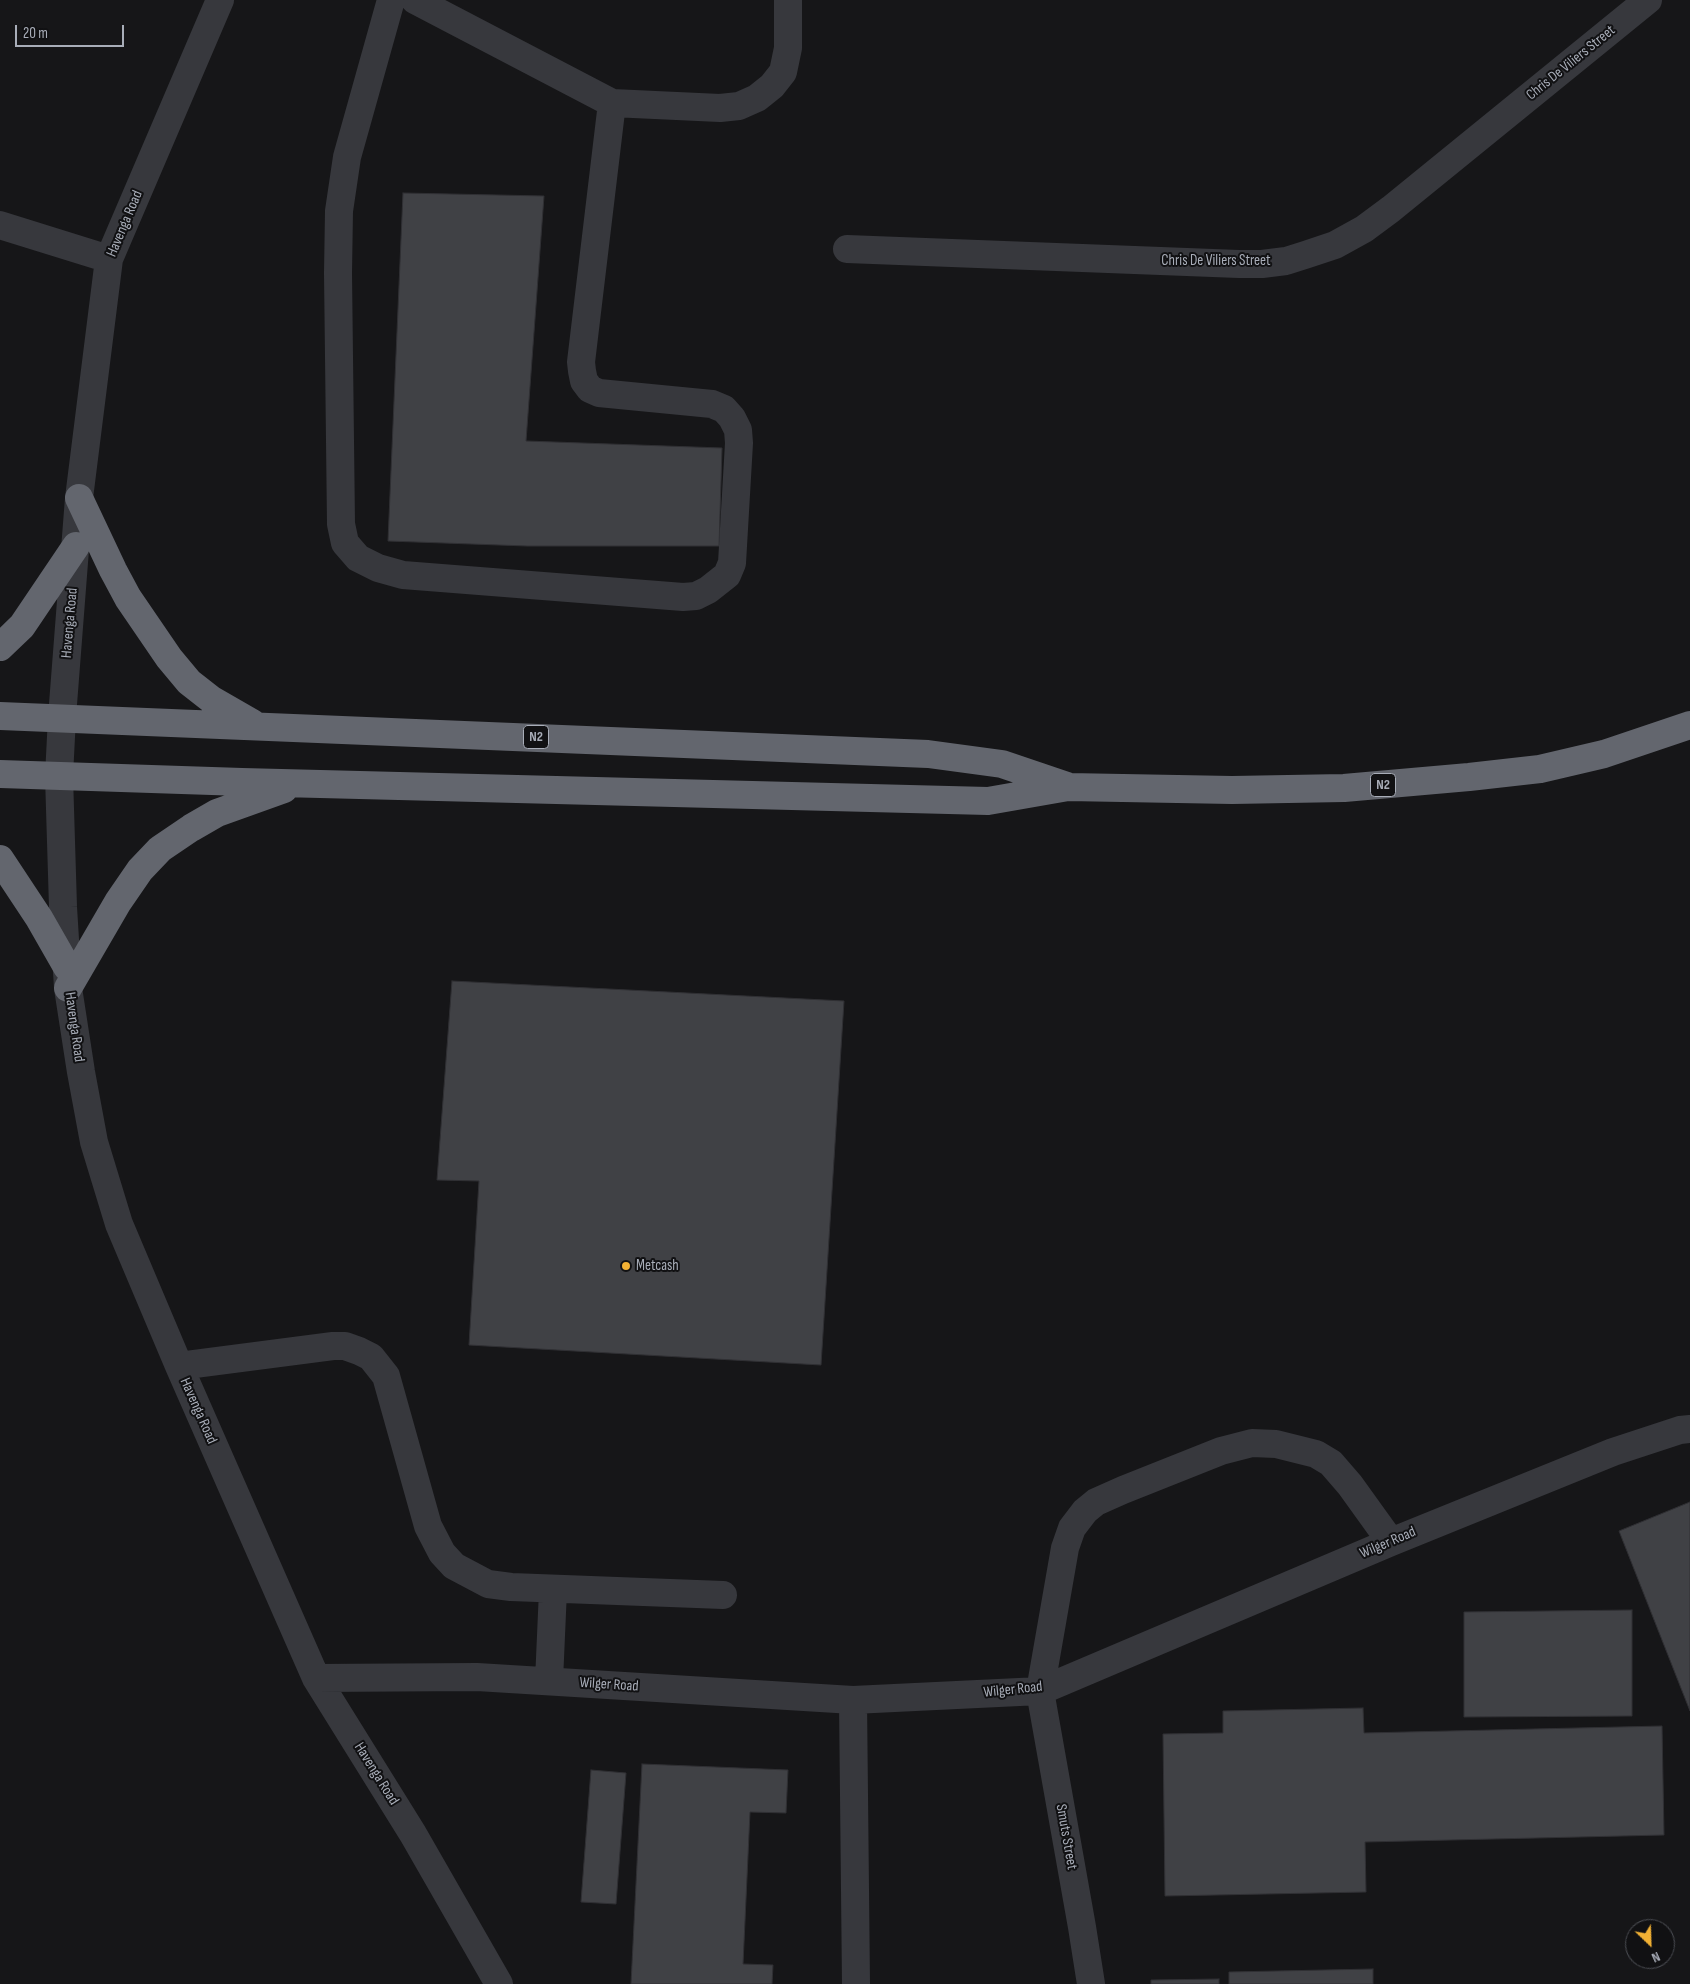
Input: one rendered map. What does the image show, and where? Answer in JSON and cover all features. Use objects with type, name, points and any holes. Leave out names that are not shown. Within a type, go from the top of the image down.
[{"type":"highway","points":[[79,498],[128,598],[169,658],[189,682],[212,700],[257,726]]},
{"type":"highway","points":[[0,647],[27,620],[76,546]]},
{"type":"highway","name":"N2","points":[[0,716],[62,717],[928,754],[1002,764],[1068,787]]},
{"type":"highway","name":"N2","points":[[0,774],[966,801],[1006,798],[1068,787],[1232,790],[1344,788],[1540,769],[1604,754],[1690,725]]},
{"type":"highway","points":[[0,859],[31,904],[67,977],[140,870],[160,848],[217,814],[300,783]]},
{"type":"street","name":"Havenga Road","points":[[220,0],[109,259],[79,498],[62,717],[59,776],[62,907],[67,977],[81,1072],[94,1142],[119,1224],[179,1366],[316,1678],[413,1834],[498,1984]]},
{"type":"street","points":[[391,0],[348,157],[339,211],[341,524],[345,543],[358,558],[378,568],[403,575],[683,597],[696,596],[708,590],[727,574],[732,563],[739,443],[738,430],[732,418],[724,409],[712,404],[599,393],[590,389],[584,381],[581,362],[612,103]]},
{"type":"street","points":[[415,0],[612,103],[720,108],[739,106],[757,98],[772,86],[783,72],[788,48],[788,0]]},
{"type":"street","name":"Chris De Viliers Street","points":[[847,249],[1240,264],[1262,264],[1305,255],[1334,245],[1364,229],[1391,209],[1648,0]]},
{"type":"street","points":[[0,225],[109,259]]},
{"type":"street","points":[[179,1366],[345,1346],[371,1357],[386,1376],[428,1526],[442,1553],[454,1566],[488,1584],[553,1590],[723,1595]]},
{"type":"street","name":"Wilger Road","points":[[316,1678],[477,1676],[853,1700],[1040,1690],[1391,1542],[1613,1452],[1680,1430],[1690,1429]]},
{"type":"street","points":[[1040,1690],[1065,1548],[1072,1528],[1085,1511],[1096,1502],[1123,1490],[1221,1451],[1252,1443],[1276,1444],[1316,1454],[1331,1463],[1350,1485],[1391,1542]]},
{"type":"street","points":[[550,1681],[553,1590]]},
{"type":"street","name":"Smuts Street","points":[[1040,1690],[1091,1984]]},
{"type":"street","points":[[853,1700],[856,1984]]},
{"type":"building","points":[[403,193],[544,196],[526,441],[722,448],[719,546],[527,546],[388,541]]},
{"type":"building","points":[[452,981],[844,1001],[821,1365],[469,1345],[479,1181],[437,1180]]},
{"type":"building","points":[[1690,1502],[1690,1711],[1619,1531]]},
{"type":"building","points":[[1632,1610],[1632,1716],[1464,1717],[1464,1612]]},
{"type":"building","points":[[1363,1708],[1364,1733],[1662,1726],[1664,1835],[1365,1842],[1366,1892],[1165,1896],[1163,1734],[1223,1733],[1223,1711]]},
{"type":"building","points":[[642,1764],[788,1770],[786,1813],[750,1812],[743,1964],[773,1965],[772,1984],[631,1984]]},
{"type":"building","points":[[591,1770],[626,1773],[616,1904],[581,1902]]},
{"type":"building","points":[[1373,1969],[1373,1984],[1229,1984],[1229,1972]]},
{"type":"building","points":[[1219,1979],[1219,1984],[1151,1984],[1151,1980]]},
{"type":"place","name":"Metcash","points":[[626,1266]]}]
